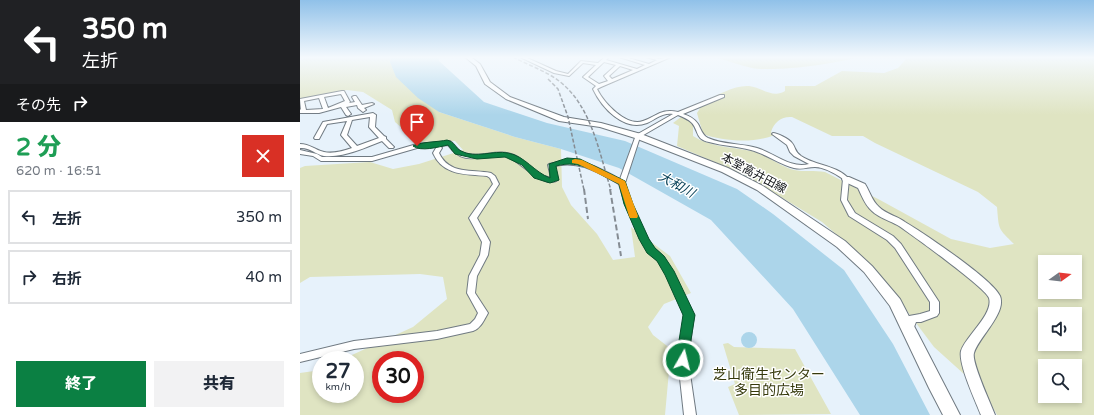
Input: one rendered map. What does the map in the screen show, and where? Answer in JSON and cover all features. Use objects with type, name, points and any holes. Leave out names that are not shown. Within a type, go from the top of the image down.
[{"type":"main road","name":"本堂高井田線","points":[[484,76],[487,83],[508,98],[562,119],[601,125],[725,170],[760,188],[841,244],[868,269],[895,303],[910,329],[934,383],[952,415]]},
{"type":"street","points":[[586,76],[599,86]]},
{"type":"street","points":[[606,76],[611,81]]},
{"type":"street","points":[[622,76],[595,89],[598,97],[605,105],[628,122],[635,124],[642,123],[665,112],[677,114],[690,118],[695,124],[698,134],[705,140],[755,149],[801,167],[815,165]]},
{"type":"street","points":[[341,107],[348,102],[342,92],[301,100],[302,111],[316,112],[341,107],[360,107],[372,104]]},
{"type":"street","points":[[321,96],[326,110]]},
{"type":"street","points":[[690,415],[683,360],[689,315],[661,258],[651,250],[644,239],[628,204],[623,181],[637,139],[677,114],[722,96]]},
{"type":"street","points":[[354,97],[360,107]]},
{"type":"street","points":[[341,107],[349,117]]},
{"type":"street","points":[[317,138],[325,124],[349,117],[373,116],[372,127],[391,147]]},
{"type":"street","points":[[349,117],[344,135],[355,148]]},
{"type":"street","points":[[775,134],[790,144],[794,154],[815,165],[842,174],[846,179],[862,186],[868,200],[876,210],[901,223],[970,273],[990,290],[995,298],[995,305],[988,321],[967,352],[968,364],[988,415]]},
{"type":"street","points":[[300,146],[310,146],[324,154],[335,154],[384,138]]},
{"type":"street","points":[[300,152],[315,155],[321,159],[372,159],[417,146],[450,143],[458,153],[477,157],[506,155],[525,163],[537,176],[545,180],[555,180],[551,165],[567,161],[580,162],[623,181]]},
{"type":"street","points":[[300,358],[354,345],[437,335],[473,326],[478,322],[483,313],[471,293],[473,276],[484,255],[486,242],[473,218],[477,209],[491,193],[496,184],[493,177],[489,174],[457,172],[450,168],[437,158],[437,145]]},
{"type":"street","points":[[846,179],[844,200],[852,214],[890,238],[898,246],[935,302],[934,313],[921,318],[912,319],[910,329]]},
{"type":"green space","points":[[300,76],[404,76],[439,112],[515,137],[561,149],[562,187],[571,205],[597,234],[613,260],[635,257],[631,227],[670,256],[691,293],[664,304],[648,327],[653,335],[671,349],[665,415],[300,415],[300,373],[312,371],[312,403],[364,403],[364,351],[361,351],[413,327],[447,299],[443,277],[420,274],[310,277],[300,283],[300,168],[305,166],[370,162],[393,169],[419,164],[463,150],[455,141],[418,142],[395,122],[392,110],[363,92],[347,90],[300,100]]},
{"type":"green space","points":[[832,76],[1094,76],[1094,415],[997,415],[985,393],[934,347],[874,267],[822,222],[745,175],[677,146],[679,126],[673,123],[681,117],[687,119],[693,125],[693,136],[700,140],[714,145],[751,151],[794,170],[825,172],[951,239],[990,248],[1014,244],[1000,228],[997,207],[978,192],[863,136],[832,136],[792,117],[779,120],[774,125],[771,132],[774,135],[757,140],[729,140],[703,134],[697,113],[705,101],[721,93],[743,86],[754,87],[776,94],[785,91],[785,86],[815,86]]},
{"type":"green space","name":"芝山衛生センター 多目的広場","points":[[728,343],[734,347],[795,349],[831,414],[739,415],[728,387],[735,384],[723,344]]},
{"type":"water","name":"大和川","points":[[456,76],[484,102],[547,123],[625,141],[737,189],[773,214],[844,270],[893,344],[930,415],[860,415],[793,309],[711,220],[619,168],[561,149],[515,137],[439,112],[418,98],[396,77]]},
{"type":"water","points":[[749,332],[755,334],[757,340],[755,346],[749,348],[743,346],[741,340],[743,334]]},
{"type":"railway","points":[[553,76],[570,91],[587,117],[598,146],[611,190]]},
{"type":"railway","points":[[548,79],[558,89],[568,117],[584,190]]},
{"type":"railway","points":[[584,189],[588,219]]},
{"type":"railway","points":[[610,189],[621,256]]},
{"type":"slow traffic","points":[[575,161],[622,182],[628,204],[634,216]]},
{"type":"route","points":[[417,146],[437,145],[447,142],[450,143],[458,153],[477,157],[506,155],[525,163],[537,176],[545,180],[555,180],[551,165],[567,161],[580,162],[622,182],[628,204],[644,239],[651,250],[661,258],[676,285],[689,315],[683,360]]}]
